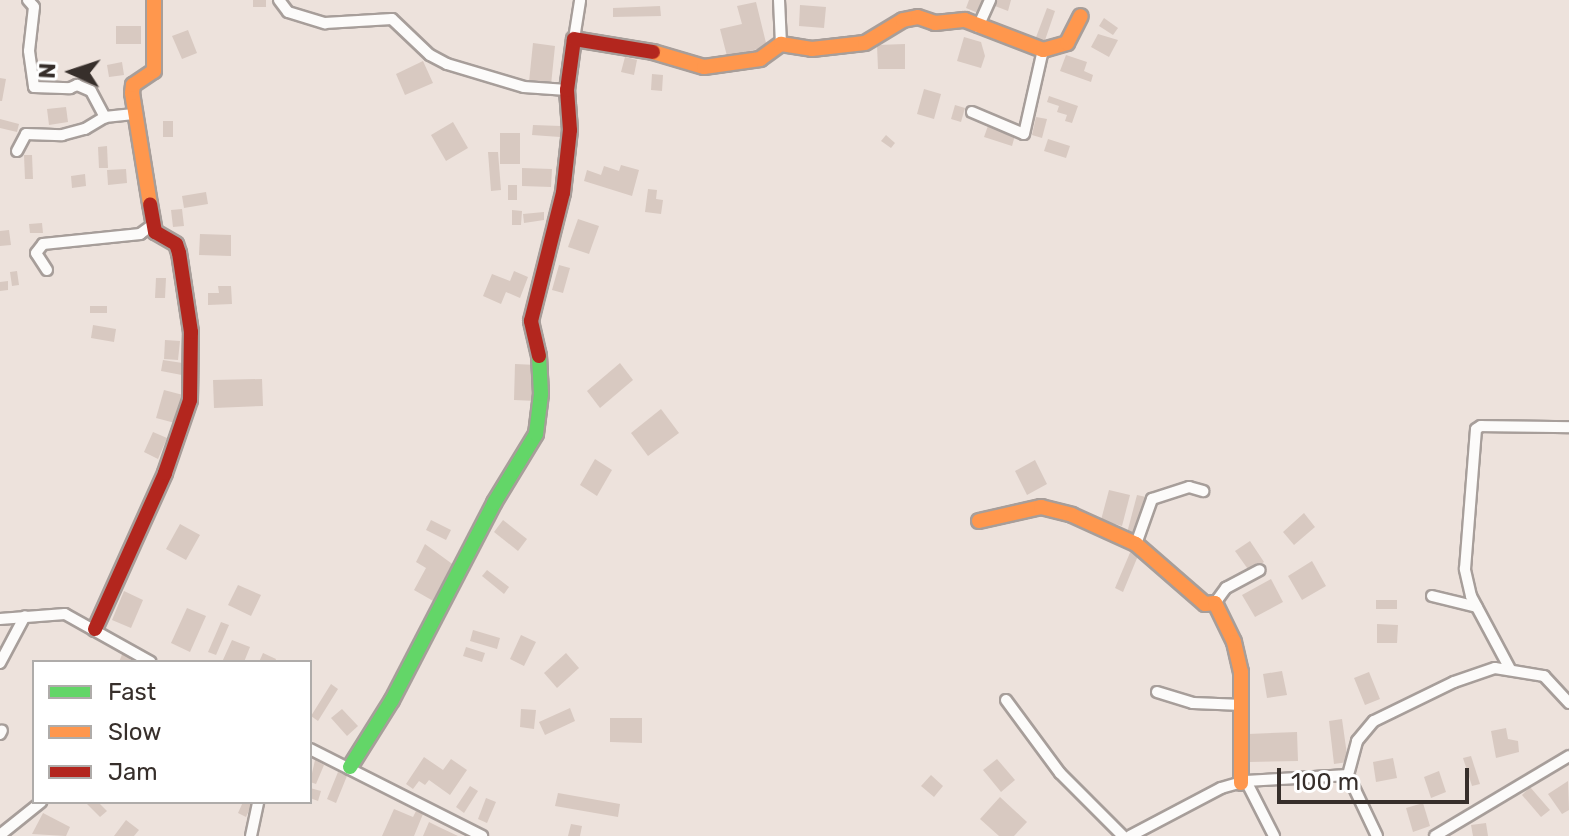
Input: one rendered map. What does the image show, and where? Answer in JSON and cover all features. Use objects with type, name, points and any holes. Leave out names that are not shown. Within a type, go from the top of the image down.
[{"type":"street","points":[[28,0],[34,7],[29,51],[34,87],[70,88],[77,85],[91,91],[105,117]]},
{"type":"street","points":[[95,629],[165,473],[190,400],[191,332],[178,247],[157,235],[133,85],[152,75],[155,66],[154,0]]},
{"type":"street","points":[[279,0],[288,12],[325,23],[392,19],[430,55],[447,64],[524,87],[567,90]]},
{"type":"street","points":[[350,767],[392,700],[494,503],[536,434],[540,370],[531,321],[563,193],[570,130],[567,90],[580,0]]},
{"type":"street","points":[[779,0],[781,44]]},
{"type":"street","points":[[978,27],[990,0]]},
{"type":"street","points":[[574,39],[663,54],[704,67],[760,59],[781,44],[812,49],[865,43],[903,20],[918,17],[935,23],[965,20],[1043,50],[1067,43],[1081,16]]},
{"type":"street","points":[[972,112],[1024,134],[1043,50]]},
{"type":"street","points":[[17,151],[26,134],[62,135],[85,129],[105,117],[136,114]]},
{"type":"street","points":[[47,270],[36,253],[43,244],[140,234],[154,224]]},
{"type":"street","points":[[1510,669],[1477,607],[1465,569],[1476,429],[1481,426],[1569,427]]},
{"type":"street","points":[[1136,544],[1152,499],[1189,487],[1203,491]]},
{"type":"street","points":[[979,521],[1041,507],[1072,515],[1136,544],[1205,604],[1215,603],[1226,588],[1260,570]]},
{"type":"street","points":[[1432,596],[1477,607]]},
{"type":"street","points":[[1215,603],[1234,642],[1243,705],[1238,761],[1244,782],[1274,836]]},
{"type":"street","points":[[0,619],[65,614],[95,629],[137,658]]},
{"type":"street","points":[[0,663],[25,616]]},
{"type":"street","points":[[1377,836],[1348,775],[1357,741],[1381,716],[1454,682],[1495,668],[1547,677],[1569,703]]},
{"type":"street","points":[[1157,692],[1193,703],[1243,705]]},
{"type":"street","points":[[1006,700],[1060,773],[1123,836]]},
{"type":"street","points":[[312,750],[350,767],[450,823],[482,836]]},
{"type":"street","points":[[1435,836],[1569,756]]},
{"type":"street","points":[[1130,836],[1221,788],[1244,782],[1348,775]]},
{"type":"street","points":[[0,835],[39,804]]},
{"type":"street","points":[[251,836],[258,804]]},
{"type":"building","points":[[253,0],[266,0],[266,7],[253,7]]},
{"type":"building","points":[[969,0],[986,0],[980,14],[966,8]]},
{"type":"building","points":[[997,0],[1011,0],[1008,11],[995,6]]},
{"type":"building","points":[[756,2],[767,47],[727,56],[720,29],[742,24],[737,6]]},
{"type":"building","points":[[800,5],[826,7],[824,28],[799,26]]},
{"type":"building","points":[[660,6],[661,16],[613,17],[613,8]]},
{"type":"building","points":[[1047,8],[1055,11],[1044,43],[1035,40]]},
{"type":"building","points":[[1104,18],[1118,28],[1113,35],[1099,26]]},
{"type":"building","points":[[116,26],[141,26],[141,44],[116,44]]},
{"type":"building","points":[[188,30],[197,53],[182,59],[172,36]]},
{"type":"building","points":[[1098,34],[1118,40],[1109,57],[1091,47]]},
{"type":"building","points":[[964,37],[981,42],[985,56],[981,68],[957,61]]},
{"type":"building","points":[[533,43],[555,46],[551,85],[529,82]]},
{"type":"building","points":[[905,44],[905,69],[878,69],[877,45]]},
{"type":"building","points":[[1066,55],[1087,62],[1084,71],[1093,75],[1091,82],[1060,71]]},
{"type":"building","points":[[625,57],[637,60],[634,75],[621,72]]},
{"type":"building","points":[[423,61],[433,83],[405,95],[396,74]]},
{"type":"building","points":[[122,62],[124,75],[109,77],[107,65]]},
{"type":"building","points":[[652,74],[663,75],[662,91],[651,90]]},
{"type":"building","points":[[0,78],[6,79],[2,101],[0,101]]},
{"type":"building","points":[[924,89],[941,94],[934,119],[917,114]]},
{"type":"building","points":[[1049,96],[1078,106],[1072,123],[1065,121],[1067,115],[1057,112],[1059,106],[1047,102]]},
{"type":"building","points":[[955,105],[965,108],[961,122],[951,119]]},
{"type":"building","points":[[66,107],[68,122],[49,125],[47,109]]},
{"type":"building","points":[[1036,117],[1047,119],[1042,138],[1032,135]]},
{"type":"building","points":[[0,119],[19,124],[17,132],[0,128]]},
{"type":"building","points":[[163,121],[173,121],[173,137],[163,137]]},
{"type":"building","points":[[453,122],[468,148],[446,161],[431,135]]},
{"type":"building","points":[[989,123],[1016,132],[1012,146],[984,137]]},
{"type":"building","points":[[533,125],[561,126],[560,137],[532,135]]},
{"type":"building","points":[[500,133],[520,133],[520,164],[500,164]]},
{"type":"building","points":[[886,135],[895,143],[891,148],[881,141]]},
{"type":"building","points":[[1048,139],[1070,146],[1066,158],[1044,151]]},
{"type":"building","points":[[107,146],[108,168],[99,168],[98,147]]},
{"type":"building","points":[[488,152],[498,152],[501,190],[491,191]]},
{"type":"building","points":[[24,155],[32,155],[33,179],[25,179]]},
{"type":"building","points":[[621,165],[639,170],[632,196],[584,181],[587,170],[601,175],[604,166],[619,171]]},
{"type":"building","points":[[522,168],[552,169],[551,187],[522,186]]},
{"type":"building","points":[[126,169],[127,183],[108,185],[107,170]]},
{"type":"building","points":[[85,174],[86,186],[72,188],[71,176]]},
{"type":"building","points":[[508,185],[517,185],[517,200],[508,200]]},
{"type":"building","points":[[648,189],[657,190],[656,199],[663,200],[661,214],[645,212]]},
{"type":"building","points":[[206,192],[208,204],[184,208],[182,196]]},
{"type":"building","points":[[182,209],[184,226],[173,227],[171,210]]},
{"type":"building","points":[[512,210],[522,211],[521,225],[512,225]]},
{"type":"building","points":[[544,212],[544,220],[524,223],[523,214]]},
{"type":"building","points":[[578,219],[599,226],[589,254],[568,247]]},
{"type":"building","points":[[42,223],[43,233],[30,233],[29,224]]},
{"type":"building","points":[[9,230],[11,245],[0,246],[0,231]]},
{"type":"building","points":[[200,234],[231,235],[231,256],[199,255]]},
{"type":"building","points":[[559,265],[570,268],[563,293],[552,290]]},
{"type":"building","points":[[17,271],[19,285],[12,286],[10,272]]},
{"type":"building","points":[[514,271],[528,277],[520,298],[506,292],[501,304],[483,296],[492,274],[510,281]]},
{"type":"building","points":[[156,278],[166,278],[165,298],[155,298]]},
{"type":"building","points":[[8,281],[8,290],[0,291],[0,282]]},
{"type":"building","points":[[218,286],[231,286],[232,304],[208,305],[208,293],[219,293]]},
{"type":"building","points":[[90,306],[107,306],[107,313],[90,313]]},
{"type":"building","points":[[93,325],[116,329],[114,342],[91,338]]},
{"type":"building","points":[[165,340],[180,341],[178,360],[164,359]]},
{"type":"building","points":[[163,360],[189,364],[187,376],[161,371]]},
{"type":"building","points":[[620,363],[633,380],[600,408],[587,391]]},
{"type":"building","points":[[515,364],[537,365],[536,401],[514,400]]},
{"type":"building","points":[[262,379],[263,406],[214,408],[213,380]]},
{"type":"building","points":[[164,390],[183,395],[175,423],[156,418]]},
{"type":"building","points":[[661,409],[679,433],[648,456],[631,433]]},
{"type":"building","points":[[153,432],[167,438],[158,459],[144,452]]},
{"type":"building","points":[[595,459],[612,470],[597,496],[580,485]]},
{"type":"building","points":[[1035,460],[1047,484],[1027,495],[1015,471]]},
{"type":"building","points":[[1109,490],[1130,495],[1122,526],[1101,520]]},
{"type":"building","points":[[1137,495],[1146,497],[1136,535],[1127,533]]},
{"type":"building","points":[[1304,513],[1315,527],[1294,545],[1283,532]]},
{"type":"building","points":[[431,520],[451,530],[446,540],[426,530]]},
{"type":"building","points":[[503,520],[527,539],[518,551],[494,532]]},
{"type":"building","points":[[180,524],[200,535],[186,560],[166,549]]},
{"type":"building","points":[[1250,541],[1264,562],[1250,572],[1235,551]]},
{"type":"building","points":[[425,544],[455,566],[435,602],[414,590],[426,568],[416,562]]},
{"type":"building","points":[[1132,548],[1140,551],[1123,592],[1115,588]]},
{"type":"building","points":[[1312,561],[1326,586],[1302,600],[1288,576]]},
{"type":"building","points":[[487,570],[509,587],[504,594],[482,576]]},
{"type":"building","points":[[1271,579],[1283,602],[1255,617],[1242,595]]},
{"type":"building","points":[[238,585],[261,595],[251,616],[228,605]]},
{"type":"building","points":[[124,591],[143,600],[131,628],[112,620]]},
{"type":"building","points":[[1376,600],[1397,600],[1397,609],[1376,609]]},
{"type":"building","points":[[187,608],[206,616],[190,652],[171,643]]},
{"type":"building","points":[[221,622],[229,625],[216,655],[208,652]]},
{"type":"building","points":[[1377,624],[1398,625],[1397,643],[1377,643]]},
{"type":"building","points":[[473,630],[500,638],[497,649],[470,641]]},
{"type":"building","points":[[521,635],[536,642],[524,666],[510,659]]},
{"type":"building","points":[[232,640],[250,647],[245,660],[223,660]]},
{"type":"building","points":[[466,647],[485,653],[482,662],[463,656]]},
{"type":"building","points":[[123,652],[132,656],[130,660],[120,660]]},
{"type":"building","points":[[263,653],[276,659],[276,660],[260,660]]},
{"type":"building","points":[[566,653],[579,668],[557,688],[544,673]]},
{"type":"building","points":[[1282,671],[1287,695],[1267,698],[1263,674]]},
{"type":"building","points":[[1369,672],[1380,699],[1365,705],[1354,678]]},
{"type":"building","points":[[331,684],[338,689],[318,721],[312,714]]},
{"type":"building","points":[[570,708],[575,721],[545,735],[539,722]]},
{"type":"building","points":[[342,709],[358,726],[347,736],[331,718]]},
{"type":"building","points":[[521,709],[536,710],[534,729],[520,727]]},
{"type":"building","points":[[610,718],[642,718],[642,743],[610,742]]},
{"type":"building","points":[[1342,719],[1348,762],[1334,764],[1329,721]]},
{"type":"building","points":[[1506,728],[1508,739],[1518,741],[1519,752],[1496,758],[1491,731]]},
{"type":"building","points":[[1297,732],[1298,761],[1249,762],[1248,734]]},
{"type":"building","points":[[1471,756],[1480,784],[1472,786],[1463,758]]},
{"type":"building","points":[[424,757],[443,770],[451,759],[467,770],[450,795],[429,780],[425,785],[419,781],[413,789],[406,784]]},
{"type":"building","points":[[1393,758],[1397,778],[1376,782],[1373,762]]},
{"type":"building","points":[[997,759],[1015,780],[1001,792],[983,770]]},
{"type":"building","points":[[315,760],[324,765],[316,784],[312,783]]},
{"type":"building","points":[[1439,771],[1446,792],[1431,798],[1424,777]]},
{"type":"building","points":[[338,772],[347,776],[336,803],[327,799]]},
{"type":"building","points":[[931,775],[943,786],[934,797],[921,786]]},
{"type":"building","points":[[1568,781],[1569,810],[1562,814],[1548,794]]},
{"type":"building","points":[[470,786],[478,791],[464,813],[456,807]]},
{"type":"building","points":[[1530,787],[1550,810],[1541,817],[1522,795]]},
{"type":"building","points":[[312,789],[321,791],[318,801],[312,799]]},
{"type":"building","points":[[558,793],[620,804],[618,817],[555,806]]},
{"type":"building","points":[[1000,797],[1027,822],[1014,836],[999,836],[980,819]]},
{"type":"building","points":[[486,798],[496,802],[487,823],[478,819]]},
{"type":"building","points":[[1423,803],[1430,826],[1413,832],[1406,808]]},
{"type":"building","points":[[87,804],[100,804],[107,811],[100,817]]},
{"type":"building","points":[[242,804],[252,804],[246,817],[238,813]]},
{"type":"building","points":[[394,809],[413,817],[416,811],[423,814],[414,836],[382,836]]},
{"type":"building","points":[[43,813],[70,827],[66,836],[32,834]]},
{"type":"building","points":[[126,820],[139,830],[134,836],[114,836]]},
{"type":"building","points":[[429,822],[439,827],[458,836],[423,836]]},
{"type":"building","points":[[1486,823],[1488,836],[1473,836],[1471,825]]},
{"type":"building","points":[[571,824],[582,826],[580,836],[568,836]]},
{"type":"traffic: fast","points":[[350,767],[392,700],[494,503],[536,434],[541,394],[539,356]]},
{"type":"traffic: slow","points":[[150,204],[132,93],[133,85],[154,71],[154,0]]},
{"type":"traffic: slow","points":[[653,52],[704,67],[760,59],[781,44],[812,49],[865,43],[903,20],[918,17],[935,23],[965,20],[1043,50],[1067,43],[1081,16]]},
{"type":"traffic: slow","points":[[979,521],[1041,507],[1072,515],[1136,544],[1205,604],[1215,603],[1234,642],[1241,672],[1241,783]]},
{"type":"traffic: jam","points":[[539,356],[531,321],[563,193],[570,130],[567,90],[574,39],[653,52]]},
{"type":"traffic: jam","points":[[95,629],[165,473],[190,400],[191,332],[179,253],[176,244],[155,232],[150,204]]}]
